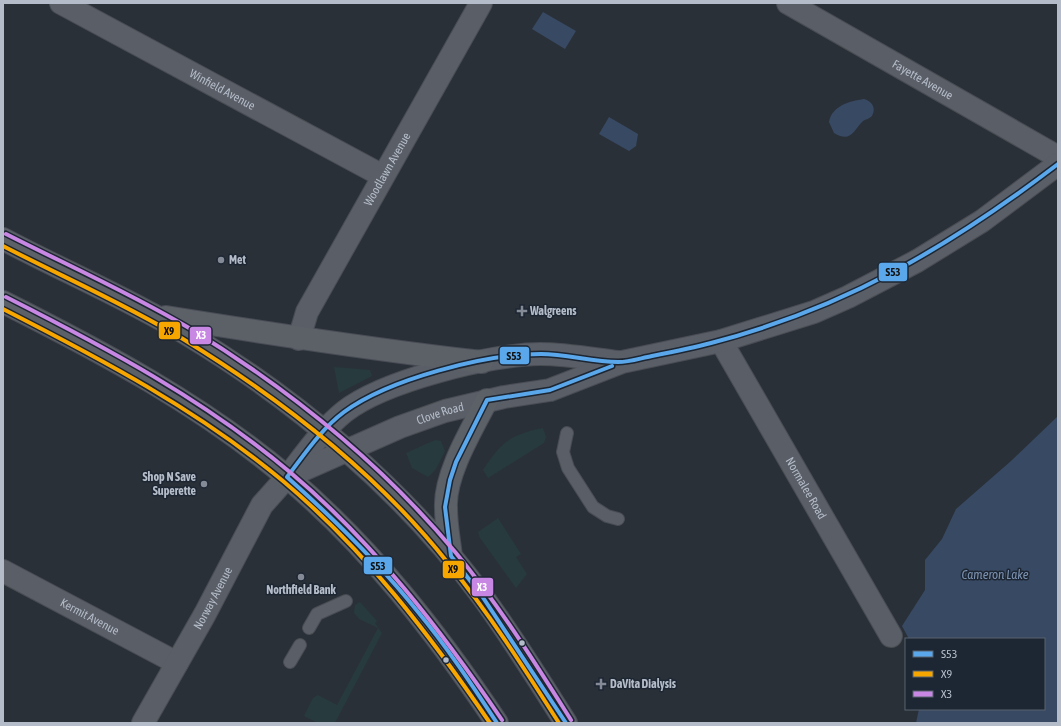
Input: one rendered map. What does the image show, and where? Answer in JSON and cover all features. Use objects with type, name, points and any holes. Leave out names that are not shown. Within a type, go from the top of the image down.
[{"type":"main road","points":[[3,239],[184,332],[241,369],[299,411],[323,431],[391,493],[451,556],[490,608],[566,723]]},
{"type":"main road","points":[[3,302],[127,368],[167,392],[255,452],[287,477],[341,527],[402,593],[434,632],[497,723]]},
{"type":"main road","points":[[153,315],[299,339],[482,362]]},
{"type":"main road","points":[[451,556],[445,507],[450,480],[456,462],[487,400]]},
{"type":"street","name":"Winfield Avenue","points":[[61,3],[383,176]]},
{"type":"street","name":"Woodlawn Avenue","points":[[299,339],[307,312],[481,3]]},
{"type":"street","name":"Fayette Avenue","points":[[788,3],[1058,157]]},
{"type":"street","name":"Clove Road","points":[[287,477],[423,418],[487,400],[550,390],[622,362],[721,341],[814,312],[917,261],[982,221],[1058,164]]},
{"type":"street","name":"Normalee Road","points":[[721,341],[891,636]]},
{"type":"street","name":"Clove Road","points":[[323,431],[345,411],[373,396],[426,375],[482,362],[540,354],[622,362]]},
{"type":"street","name":"Norway Avenue","points":[[143,723],[262,505],[287,477],[323,431]]},
{"type":"street","name":"Kermit Avenue","points":[[3,571],[177,663]]},
{"type":"lane","points":[[567,433],[563,452],[568,468],[593,507],[607,516],[618,519]]},
{"type":"lane","points":[[309,628],[317,614],[346,601]]},
{"type":"lane","points":[[290,662],[300,645]]},
{"type":"green space","points":[[334,367],[370,370],[372,376],[339,393]]},
{"type":"green space","points":[[543,428],[546,437],[544,443],[488,478],[483,470],[501,446],[514,437]]},
{"type":"green space","points":[[435,440],[441,441],[445,451],[436,469],[428,477],[412,468],[406,453]]},
{"type":"green space","points":[[498,518],[521,554],[516,557],[527,574],[516,588],[480,538],[478,532]]},
{"type":"green space","points":[[360,602],[377,621],[375,623],[382,633],[335,723],[318,723],[304,716],[313,698],[318,695],[337,705],[378,628],[359,619],[354,613],[355,605]]},
{"type":"water","points":[[543,12],[576,31],[565,49],[532,29]]},
{"type":"water","points":[[864,99],[870,102],[874,108],[872,116],[863,121],[854,132],[848,136],[844,137],[834,133],[829,122],[831,116],[837,108],[853,101]]},
{"type":"water","points":[[609,117],[638,134],[636,146],[629,151],[599,134]]},
{"type":"water","name":"Cameron Lake","points":[[1058,416],[1058,723],[916,723],[919,710],[1045,710],[1045,638],[908,638],[902,626],[925,590],[925,560],[942,539],[956,509],[1011,461]]},
{"type":"transit line","name":"S53","points":[[497,723],[469,680],[429,625],[388,576],[356,542],[287,477],[328,426],[344,412],[363,400],[386,389],[411,379],[466,364],[493,358],[541,354],[560,355],[608,362],[627,361],[704,345],[760,329],[851,293],[894,272],[977,222],[1058,164]]},
{"type":"transit line","name":"X3","points":[[6,234],[167,315],[226,351],[298,402],[365,458],[397,488],[427,520],[472,573],[502,614],[571,720]]},
{"type":"transit line","name":"X9","points":[[3,246],[116,302],[183,339],[256,387],[325,439],[390,498],[448,563],[492,621],[559,723]]},
{"type":"transit line","name":"X3","points":[[6,297],[117,355],[189,398],[224,422],[291,473],[350,528],[405,589],[455,653],[502,720]]},
{"type":"transit line","name":"X9","points":[[3,309],[148,387],[217,431],[251,455],[283,481],[342,536],[395,595],[444,658],[490,723]]},
{"type":"transit line","name":"S53","points":[[566,723],[482,596],[451,556],[445,507],[450,480],[456,462],[487,400],[550,390],[612,366]]},
{"type":"place","name":"Met","points":[[221,260]]},
{"type":"place","name":"Walgreens","points":[[522,311]]},
{"type":"place","name":"Shop N Save Superette","points":[[204,484]]},
{"type":"place","name":"Northfield Bank","points":[[301,577]]},
{"type":"place","name":"DaVita Dialysis","points":[[601,684]]}]
